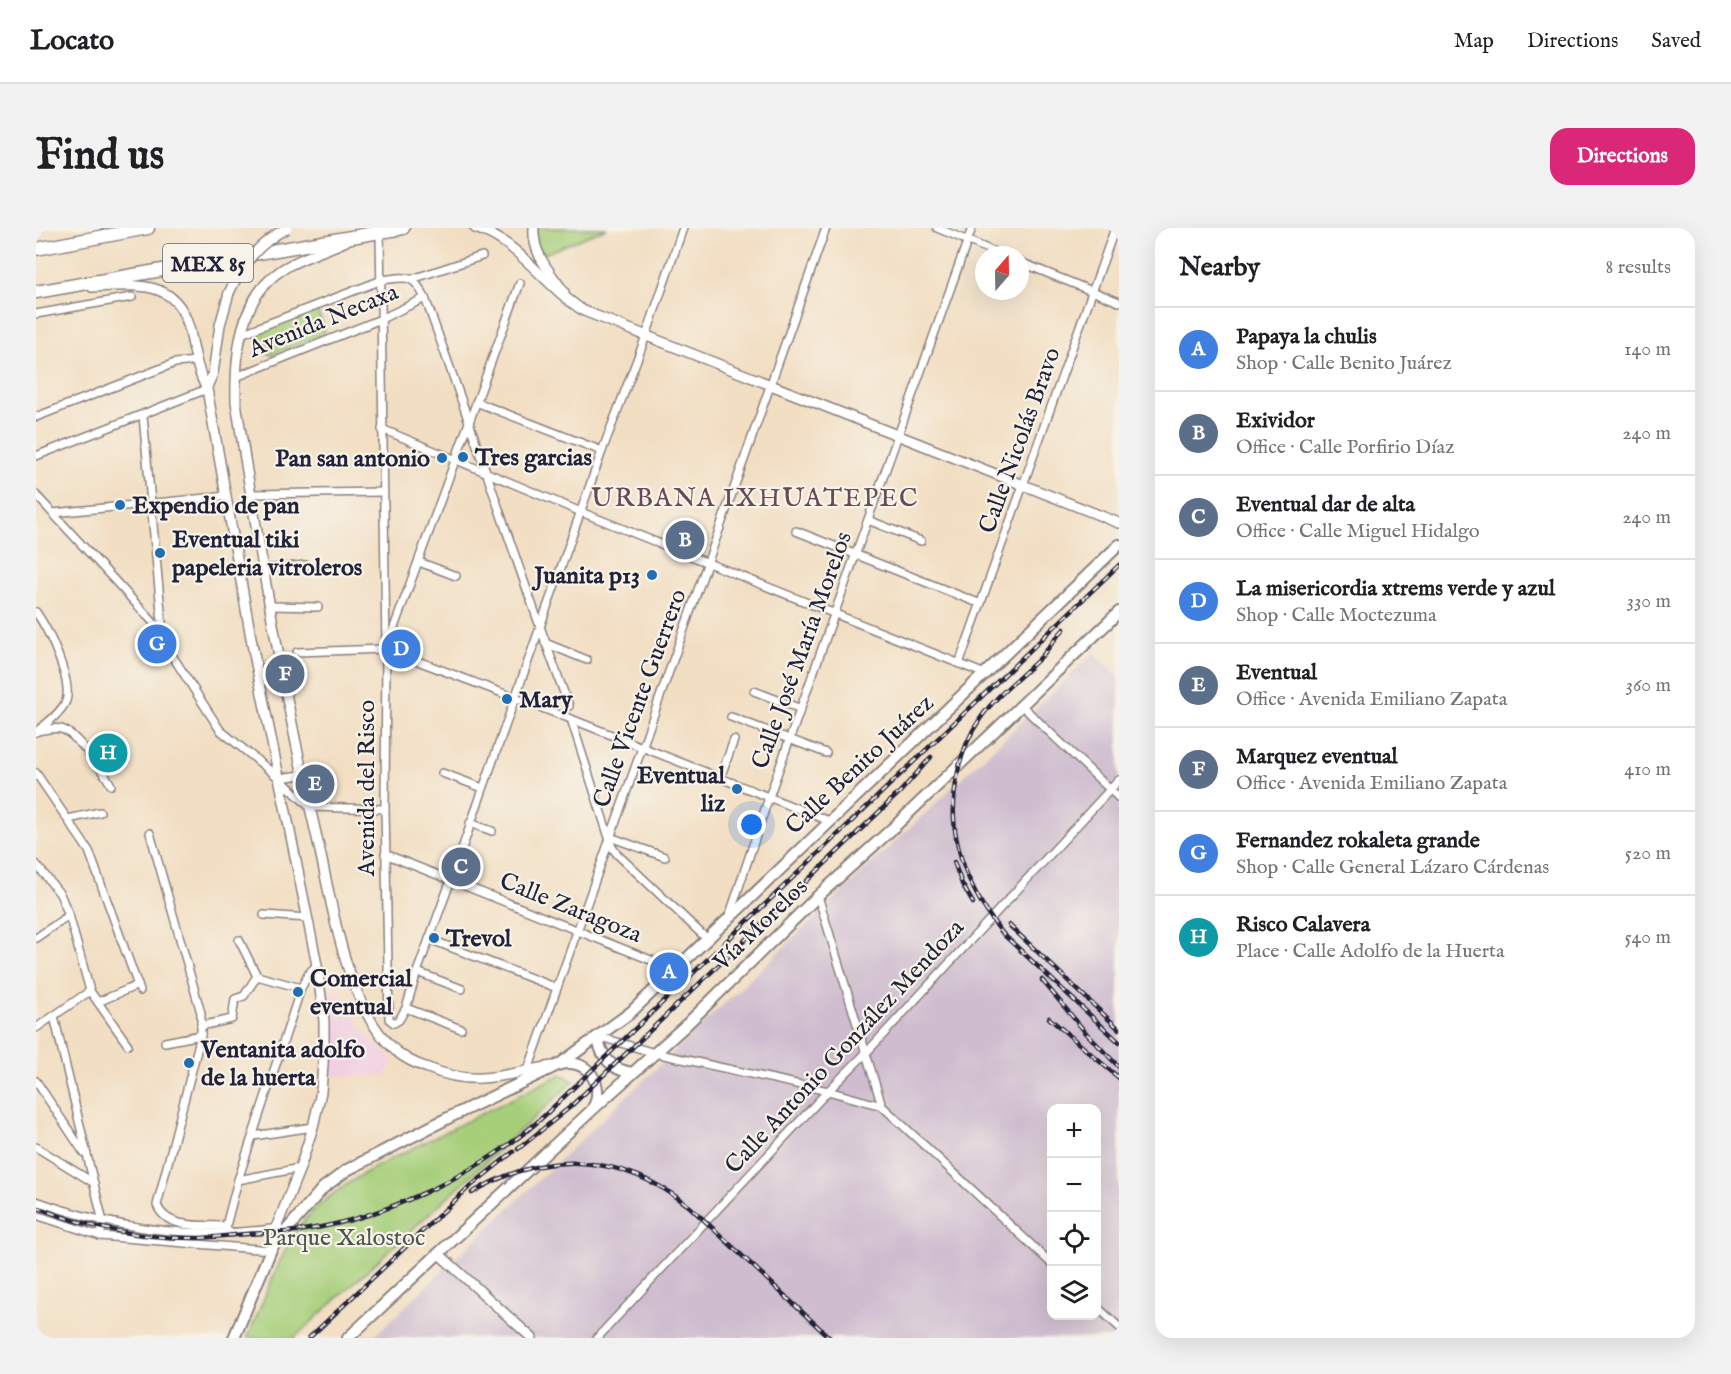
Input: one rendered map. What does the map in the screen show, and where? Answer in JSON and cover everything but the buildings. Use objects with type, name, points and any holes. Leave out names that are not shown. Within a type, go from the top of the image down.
[{"type":"highway","name":"MEX 85","points":[[36,249],[148,228]]},
{"type":"highway","name":"MEX 85","points":[[36,292],[403,228]]},
{"type":"main road","points":[[207,388],[213,373],[220,325],[235,280],[249,257],[266,241],[287,228]]},
{"type":"main road","points":[[475,228],[486,231],[508,245],[568,299],[584,310],[1119,523]]},
{"type":"main road","points":[[534,228],[535,246],[542,262],[568,299]]},
{"type":"main road","points":[[354,238],[281,270],[267,282],[255,298],[240,334],[236,402],[278,653],[302,775],[344,955],[366,1014],[379,1034],[396,1051],[412,1062],[457,1078],[490,1078],[529,1074]]},
{"type":"main road","points":[[59,289],[136,285],[153,288],[176,301],[188,320],[196,361],[207,388],[279,778],[317,965],[324,1021],[324,1050],[321,1092],[314,1127],[276,1228],[271,1249],[234,1338]]},
{"type":"main road","name":"Calle Benito Juárez","points":[[599,1038],[676,970],[828,821],[986,674],[1119,545]]},
{"type":"main road","name":"Vía Morelos","points":[[348,1338],[698,1014],[818,896],[1117,617]]},
{"type":"main road","points":[[271,1249],[323,1188],[347,1170],[529,1074],[560,1064],[599,1038],[601,1051],[608,1062],[619,1070],[632,1073]]},
{"type":"main road","points":[[560,1064],[576,1064],[593,1076],[598,1093],[593,1109]]},
{"type":"main road","points":[[440,1254],[532,1338]]},
{"type":"street","points":[[461,1029],[406,1008],[602,451],[646,336],[682,228]]},
{"type":"street","name":"Calle Vicente Guerrero","points":[[529,1074],[610,837],[826,228]]},
{"type":"street","points":[[937,228],[980,246]]},
{"type":"street","name":"Calle José María Morelos","points":[[729,917],[769,797],[972,228]]},
{"type":"street","name":"Calle Nicolás Bravo","points":[[959,664],[1115,228]]},
{"type":"street","name":"Avenida del Risco","points":[[380,232],[386,649],[385,854],[389,1019],[397,1022],[406,1008]]},
{"type":"street","points":[[412,279],[482,256]]},
{"type":"street","points":[[1029,266],[1119,302]]},
{"type":"street","points":[[240,334],[381,280],[406,277],[419,285],[469,419],[545,643],[569,706]]},
{"type":"street","points":[[386,649],[520,283]]},
{"type":"street","points":[[36,314],[132,297]]},
{"type":"street","name":"Avenida Necaxa","points":[[236,377],[381,319],[425,298]]},
{"type":"street","points":[[36,417],[175,363],[196,361]]},
{"type":"street","points":[[36,456],[142,416],[207,388]]},
{"type":"street","points":[[476,402],[602,451]]},
{"type":"street","points":[[142,416],[166,646],[220,730],[279,778],[310,807],[385,809]]},
{"type":"street","points":[[382,429],[487,474],[986,674]]},
{"type":"street","points":[[251,494],[383,492]]},
{"type":"street","points":[[36,495],[163,633]]},
{"type":"street","points":[[53,513],[226,496]]},
{"type":"street","points":[[868,520],[921,541]]},
{"type":"street","points":[[796,531],[981,604]]},
{"type":"street","points":[[419,562],[456,576]]},
{"type":"street","points":[[264,569],[306,566]]},
{"type":"street","points":[[271,606],[318,607]]},
{"type":"street","points":[[36,612],[60,662],[68,692],[59,712],[37,732]]},
{"type":"street","points":[[545,643],[587,660]]},
{"type":"street","points":[[297,652],[386,649],[516,697],[828,821]]},
{"type":"street","points":[[754,691],[801,710]]},
{"type":"street","points":[[1022,706],[1119,798]]},
{"type":"street","points":[[731,717],[826,753]]},
{"type":"street","points":[[571,719],[612,848],[707,939]]},
{"type":"street","points":[[37,732],[57,728],[67,731],[106,775],[111,785]]},
{"type":"street","points":[[720,778],[734,740]]},
{"type":"street","points":[[442,772],[483,788]]},
{"type":"street","points":[[36,774],[89,851],[139,988],[98,1002]]},
{"type":"street","points":[[279,778],[302,775]]},
{"type":"street","name":"Calle Antonio González Mendoza","points":[[597,1338],[1119,780]]},
{"type":"street","points":[[68,819],[100,812]]},
{"type":"street","points":[[470,823],[492,831]]},
{"type":"street","points":[[150,833],[201,1012],[201,1035],[157,1205],[164,1216],[176,1222],[227,1229]]},
{"type":"street","points":[[610,837],[666,857]]},
{"type":"street","name":"Calle Zaragoza","points":[[385,854],[676,970]]},
{"type":"street","points":[[36,864],[60,894],[69,915],[90,991],[128,1045]]},
{"type":"street","points":[[818,896],[882,1106]]},
{"type":"street","points":[[36,938],[69,915]]},
{"type":"street","points":[[264,915],[308,918]]},
{"type":"street","points":[[429,939],[557,988]]},
{"type":"street","points":[[239,940],[257,976],[301,988]]},
{"type":"street","points":[[227,1229],[238,1180],[301,988],[317,965]]},
{"type":"street","points":[[417,972],[462,989]]},
{"type":"street","points":[[201,1026],[232,1019],[235,999],[244,996],[257,976]]},
{"type":"street","points":[[36,1028],[90,991]]},
{"type":"street","points":[[54,1016],[103,1222],[100,1236]]},
{"type":"street","points":[[165,1042],[201,1035]]},
{"type":"street","points":[[599,1038],[655,1053],[828,1091],[882,1106],[1047,1259]]},
{"type":"street","points":[[36,1081],[87,1158]]},
{"type":"street","points":[[253,1136],[314,1127]]},
{"type":"street","points":[[36,1148],[94,1183]]},
{"type":"street","points":[[238,1180],[300,1168]]},
{"type":"street","points":[[36,1201],[103,1222],[153,1230],[290,1226]]},
{"type":"street","points":[[36,1215],[100,1236],[271,1249]]},
{"type":"street","points":[[1101,1311],[1119,1327]]},
{"type":"shaded area","points":[[1094,653],[1119,676],[1119,1338],[372,1338]]},
{"type":"shaded area","points":[[325,989],[342,995],[364,1032],[392,1059],[386,1075],[327,1076],[329,1019]]},
{"type":"green space","points":[[536,228],[607,228],[544,254],[538,247]]},
{"type":"green space","points":[[313,310],[318,312],[325,330],[322,335],[272,355],[267,353],[258,334],[260,331]]},
{"type":"green space","name":"Parque Xalostoc","points":[[561,1074],[574,1081],[294,1338],[247,1338],[291,1239],[318,1206],[379,1165]]},
{"type":"railway","points":[[36,1207],[94,1226],[135,1234],[202,1238],[286,1232],[354,1219],[389,1208],[424,1193],[489,1158],[544,1116],[1119,565]]},
{"type":"railway","points":[[1064,629],[1041,657],[993,702],[972,733],[956,780],[955,830],[961,858],[970,882],[997,926],[1119,1042]]},
{"type":"railway","points":[[518,1149],[569,1108],[900,792],[931,757]]},
{"type":"railway","points":[[954,862],[962,884],[973,903]]},
{"type":"railway","points":[[1009,925],[1119,1029]]},
{"type":"railway","points":[[1042,980],[1087,1034],[1119,1067]]},
{"type":"railway","points":[[1049,1018],[1119,1078]]},
{"type":"railway","points":[[309,1338],[467,1189],[513,1152]]},
{"type":"railway","points":[[472,1193],[500,1179],[528,1169],[556,1164],[584,1163],[612,1167],[638,1176],[665,1189],[690,1207],[830,1338]]},
{"type":"place","name":"Tres garcias","points":[[463,457]]},
{"type":"place","name":"Pan san antonio","points":[[442,458]]},
{"type":"place","name":"Expendio de pan","points":[[120,505]]},
{"type":"place","name":"Exividor","points":[[685,540]]},
{"type":"place","name":"Eventual tiki papeleria vitroleros","points":[[160,553]]},
{"type":"place","name":"Juanita p13","points":[[652,575]]},
{"type":"place","name":"Fernandez rokaleta grande","points":[[157,644]]},
{"type":"place","name":"La misericordia xtrems verde y azul","points":[[401,649]]},
{"type":"place","name":"Marquez eventual","points":[[285,674]]},
{"type":"place","name":"Mary","points":[[507,699]]},
{"type":"place","name":"Risco Calavera","points":[[108,753]]},
{"type":"place","name":"Eventual","points":[[315,784]]},
{"type":"place","name":"Eventual liz","points":[[737,789]]},
{"type":"place","name":"Eventual dar de alta","points":[[461,867]]},
{"type":"place","name":"Trevol","points":[[434,938]]},
{"type":"place","name":"Papaya la chulis","points":[[669,972]]},
{"type":"place","name":"Comercial eventual","points":[[298,992]]},
{"type":"place","name":"Ventanita adolfo de la huerta","points":[[189,1063]]},
{"type":"district","name":"URBANA IXHUATEPEC","points":[[755,497]]}]
